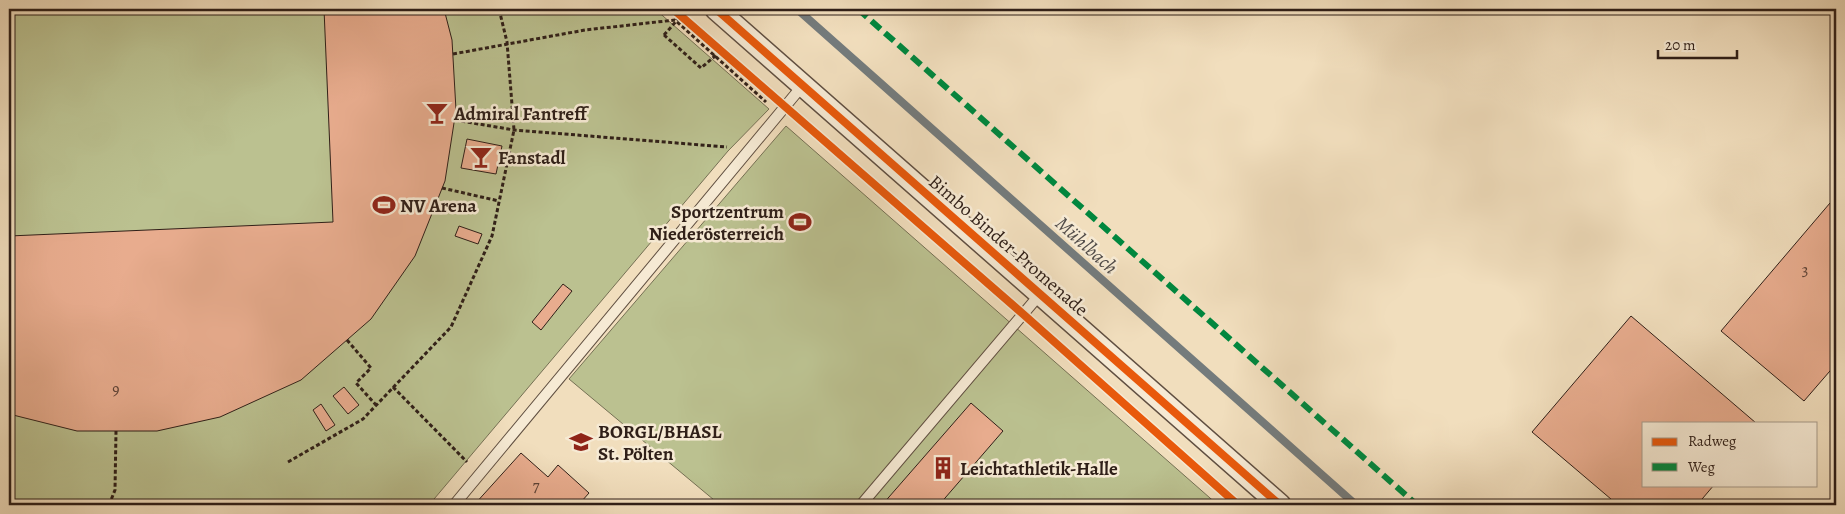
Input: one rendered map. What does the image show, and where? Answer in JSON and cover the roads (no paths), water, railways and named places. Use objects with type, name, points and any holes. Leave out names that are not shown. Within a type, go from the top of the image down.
[{"type":"street","name":"Bimbo Binder-Promenade","points":[[716,9],[1280,505]]},
{"type":"lane","points":[[454,505],[803,85]]},
{"type":"lane","points":[[861,505],[1041,294]]},
{"type":"waterway","name":"Mühlbach","points":[[797,9],[1356,505]]},
{"type":"place","name":"Admiral Fantreff","points":[[437,113]]},
{"type":"place","name":"Fanstadl","points":[[481,157]]},
{"type":"place","name":"NV Arena","points":[[384,205]]},
{"type":"place","name":"Sportzentrum Niederösterreich","points":[[800,222]]},
{"type":"place","name":"BORGL/BHASL St. Pölten","points":[[581,442]]},
{"type":"place","name":"Leichtathletik-Halle","points":[[943,468]]}]
